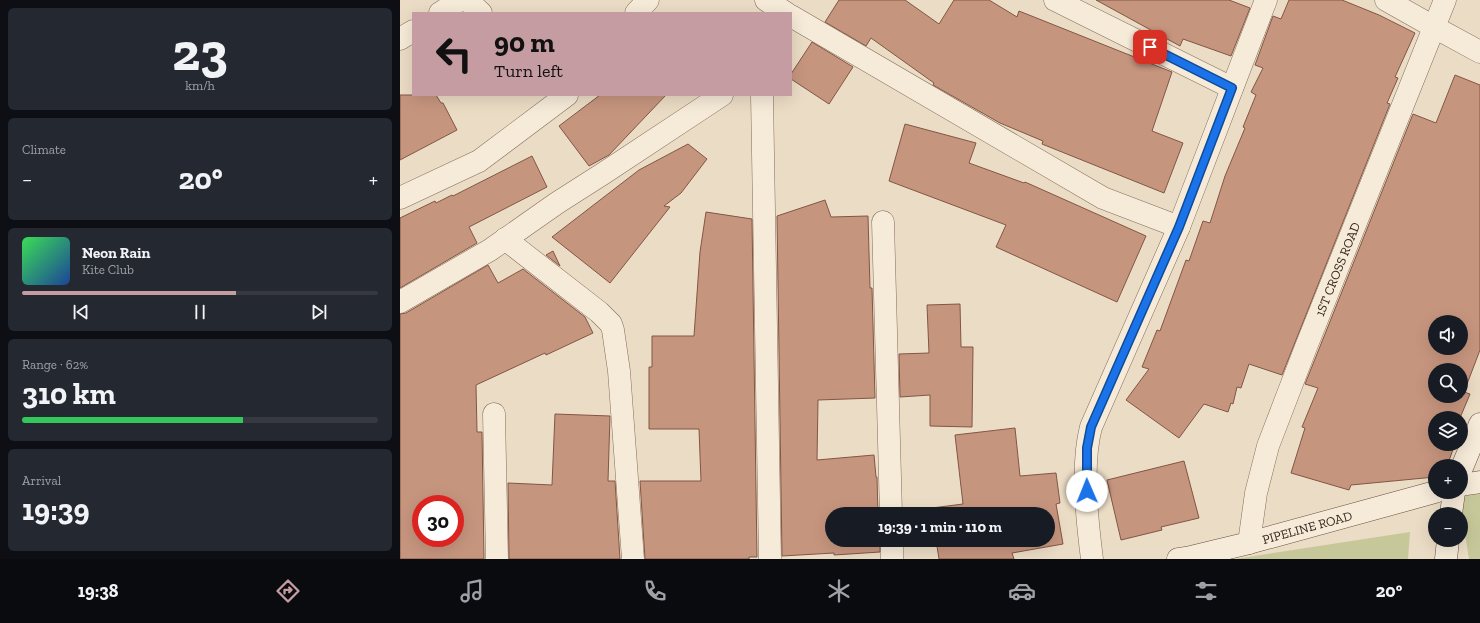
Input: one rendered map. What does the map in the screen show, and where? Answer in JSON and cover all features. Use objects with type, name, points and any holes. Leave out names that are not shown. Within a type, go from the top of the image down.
[{"type":"street","points":[[442,12],[460,0]]},
{"type":"street","points":[[467,0],[480,12]]},
{"type":"street","points":[[637,12],[648,0]]},
{"type":"street","points":[[766,0],[782,12]]},
{"type":"street","points":[[1055,0],[1232,88]]},
{"type":"street","points":[[1092,559],[1088,523],[1086,466],[1090,431],[1179,227],[1266,0]]},
{"type":"street","points":[[1386,0],[1434,28],[1480,52]]},
{"type":"street","name":"1ST CROSS ROAD","points":[[1249,543],[1256,492],[1268,446],[1445,0]]},
{"type":"street","points":[[792,20],[1104,198],[1179,227]]},
{"type":"street","points":[[400,40],[412,32]]},
{"type":"street","points":[[400,198],[479,161],[566,96]]},
{"type":"street","points":[[400,302],[490,250],[557,202],[604,173],[720,96]]},
{"type":"street","points":[[762,96],[770,559]]},
{"type":"street","points":[[883,222],[891,507]]},
{"type":"street","points":[[505,240],[603,315],[611,324],[619,371],[633,559]]},
{"type":"street","points":[[494,414],[497,559]]},
{"type":"street","points":[[1466,459],[1480,424]]},
{"type":"street","points":[[1468,484],[1480,482]]},
{"type":"street","name":"PIPELINE ROAD","points":[[1178,559],[1249,543],[1428,494]]},
{"type":"street","points":[[892,547],[892,559]]},
{"type":"street","points":[[1446,559],[1447,547]]},
{"type":"green space","points":[[1480,494],[1480,559],[1469,559],[1467,547],[1468,507],[1461,507],[1459,499],[1468,499],[1468,496]]},
{"type":"green space","points":[[1410,532],[1408,559],[1235,559]]},
{"type":"building","points":[[839,0],[905,0],[939,24],[954,0],[989,0],[1017,17],[1019,11],[1172,72],[1152,131],[1183,143],[1164,193],[1042,144],[1043,141],[1000,123],[933,85],[934,83],[871,38],[866,46],[825,22]]},
{"type":"building","points":[[1096,0],[1229,0],[1250,8],[1231,56],[1183,39],[1180,46]]},
{"type":"building","points":[[1289,0],[1342,0],[1379,15],[1415,33],[1395,77],[1398,78],[1387,103],[1390,104],[1282,375],[1249,364],[1241,388],[1237,387],[1233,404],[1231,403],[1228,412],[1204,404],[1179,438],[1126,400],[1149,369],[1142,367],[1157,330],[1160,331],[1186,260],[1189,261],[1203,221],[1210,223],[1225,176],[1245,128],[1243,127],[1256,95],[1251,92],[1263,68],[1255,65],[1273,16],[1281,19]]},
{"type":"building","points":[[812,42],[853,67],[829,104],[792,80],[792,72]]},
{"type":"building","points":[[1455,75],[1480,85],[1480,350],[1468,382],[1468,363],[1428,363],[1428,403],[1466,403],[1463,411],[1428,411],[1428,451],[1452,451],[1450,459],[1428,459],[1428,478],[1351,485],[1349,490],[1291,473],[1305,428],[1302,427],[1318,388],[1305,384],[1413,114],[1436,123]]},
{"type":"building","points":[[400,95],[437,96],[441,103],[443,103],[457,130],[400,160]]},
{"type":"building","points":[[599,96],[665,96],[609,155],[589,166],[559,126]]},
{"type":"building","points":[[905,124],[976,143],[969,163],[1024,183],[1025,182],[1146,236],[1117,302],[996,247],[1006,225],[889,181]]},
{"type":"building","points":[[688,144],[707,159],[681,193],[664,206],[670,207],[610,283],[552,237],[639,170]]},
{"type":"building","points":[[532,156],[547,187],[469,227],[477,243],[400,288],[400,218],[435,201],[436,203],[452,195],[453,196]]},
{"type":"building","points":[[825,200],[831,217],[868,216],[870,288],[872,288],[875,398],[818,400],[817,460],[874,455],[877,477],[878,507],[825,507],[825,547],[880,547],[880,552],[782,556],[777,216]]},
{"type":"building","points":[[706,212],[752,219],[757,557],[749,557],[749,559],[645,559],[640,481],[701,481],[699,429],[649,429],[649,367],[652,367],[652,336],[694,336],[700,252]]},
{"type":"building","points":[[553,251],[560,266],[546,255]]},
{"type":"building","points":[[488,265],[498,283],[523,269],[585,317],[593,333],[546,355],[545,353],[476,385],[477,432],[482,432],[484,559],[400,559],[400,314],[406,313]]},
{"type":"building","points":[[960,304],[961,347],[973,347],[972,427],[930,426],[930,395],[900,397],[899,354],[929,353],[927,305]]},
{"type":"building","points":[[555,414],[610,416],[608,481],[615,481],[620,559],[509,559],[508,483],[552,485]]},
{"type":"building","points":[[1015,428],[1020,476],[1056,473],[1060,503],[1056,504],[1063,544],[1055,545],[1055,507],[940,507],[963,504],[955,435]]},
{"type":"building","points":[[1184,461],[1199,518],[1161,527],[1162,530],[1121,540],[1107,480]]},
{"type":"building","points":[[937,547],[1046,547],[1012,553],[1014,559],[939,559]]},
{"type":"route","points":[[1087,491],[1087,448],[1091,427],[1179,227],[1232,88],[1150,47]]}]
